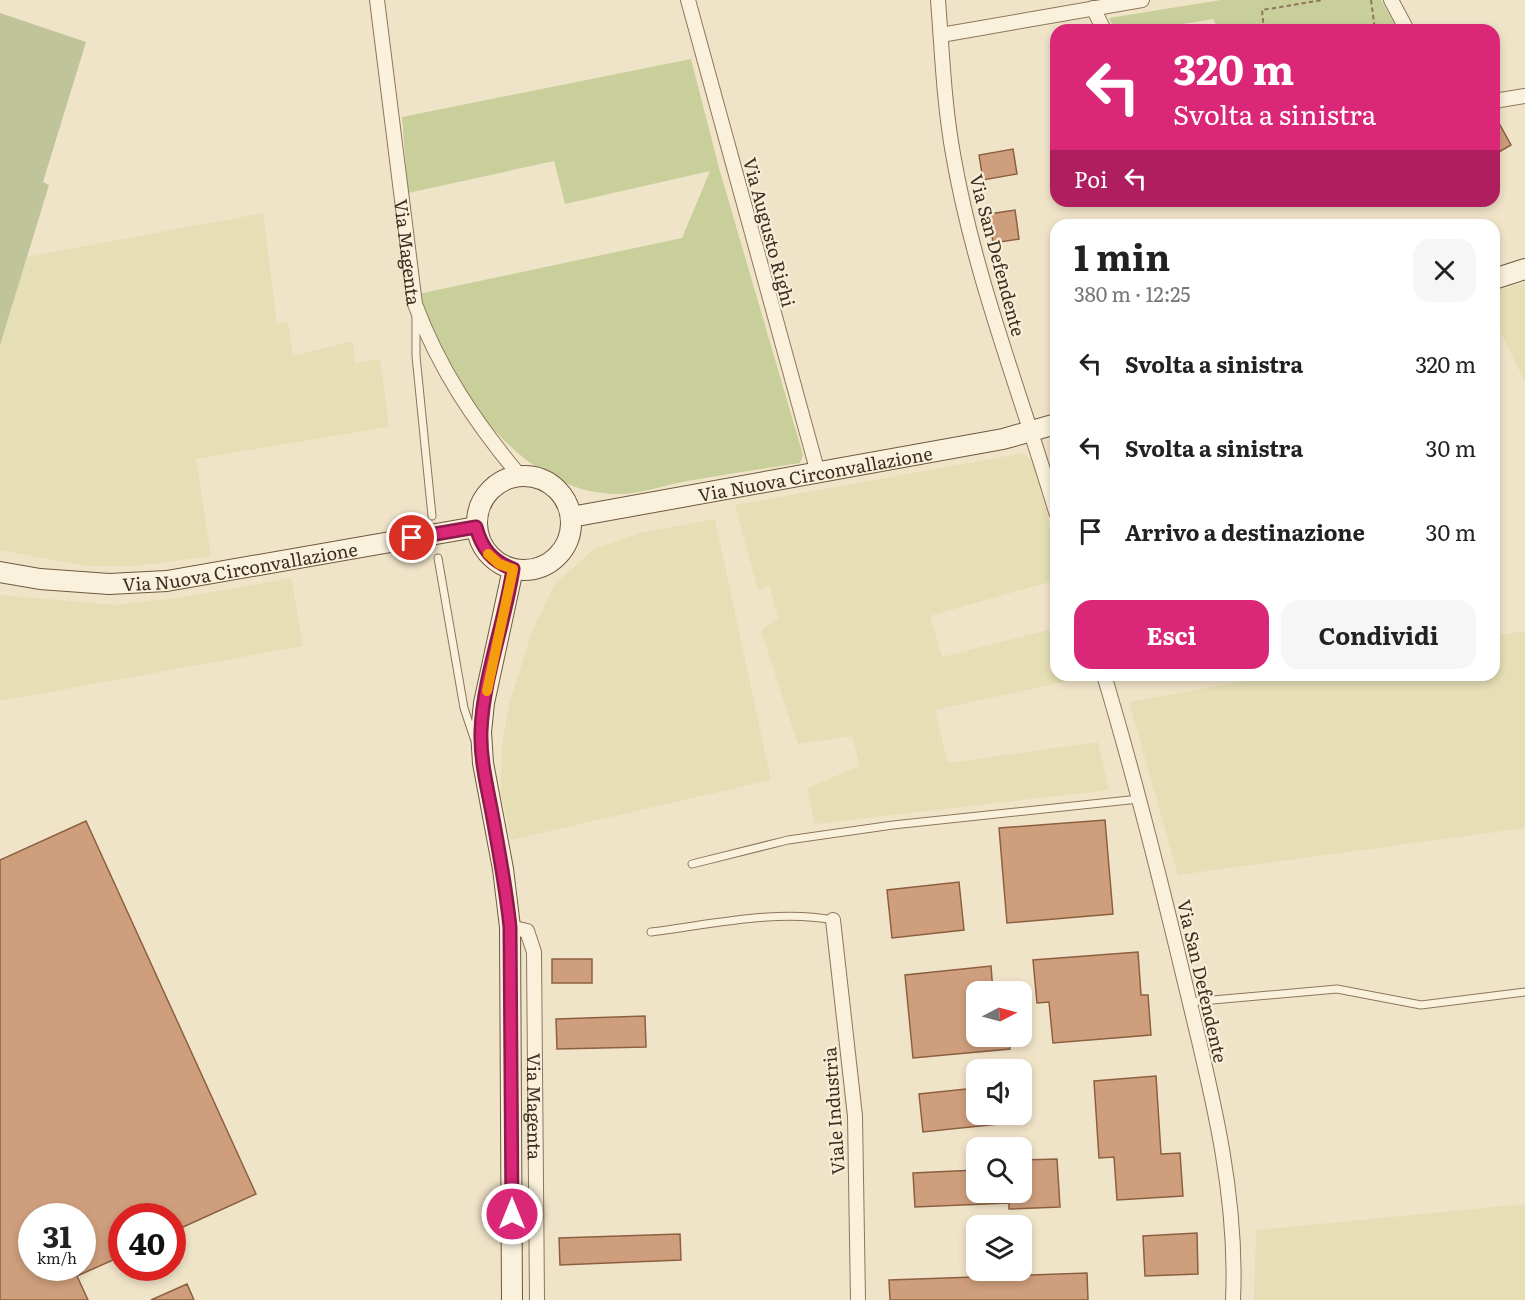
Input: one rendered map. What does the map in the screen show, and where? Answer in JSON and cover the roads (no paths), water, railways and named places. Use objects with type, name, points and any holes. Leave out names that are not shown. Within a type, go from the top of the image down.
[{"type":"street","name":"Via Magenta","points":[[377,0],[416,304],[429,342],[449,380],[479,428],[519,475]]},
{"type":"street","name":"Via Augusto Righi","points":[[688,0],[818,473]]},
{"type":"street","name":"Via San Defendente","points":[[938,0],[953,153],[968,220],[1003,344],[1050,492]]},
{"type":"street","points":[[941,35],[1142,0]]},
{"type":"street","points":[[1391,0],[1404,24]]},
{"type":"street","points":[[1093,8],[1101,24]]},
{"type":"street","points":[[1500,100],[1525,96]]},
{"type":"street","points":[[1500,277],[1525,269]]},
{"type":"street","name":"Via Nuova Circonvallazione","points":[[571,517],[818,473],[1032,432],[1050,426]]},
{"type":"street","points":[[519,475],[534,476],[548,481],[563,497],[571,517],[570,533],[565,547],[555,558],[535,568],[513,569],[499,564],[480,542],[476,527],[482,499],[492,487],[504,479],[519,475]]},
{"type":"street","name":"Via Nuova Circonvallazione","points":[[0,572],[40,579],[109,584],[167,582],[476,527]]},
{"type":"street","name":"Via Magenta","points":[[512,1300],[510,927],[506,889],[483,763],[481,732],[484,704],[513,569]]},
{"type":"street","name":"Via San Defendente","points":[[1106,681],[1139,799],[1190,1002],[1222,1142],[1235,1261],[1233,1300]]},
{"type":"street","name":"Viale Industria","points":[[833,920],[855,1116],[858,1300]]},
{"type":"street","name":"Via Magenta","points":[[510,927],[527,930],[534,952],[537,1300]]},
{"type":"lane","points":[[416,304],[416,356],[432,516]]},
{"type":"lane","points":[[438,558],[464,708],[483,763]]},
{"type":"lane","points":[[692,864],[789,840],[893,825],[1139,799]]},
{"type":"lane","points":[[651,932],[783,917],[807,916],[833,920]]},
{"type":"lane","points":[[1190,1002],[1337,989],[1420,1005],[1525,992]]}]
